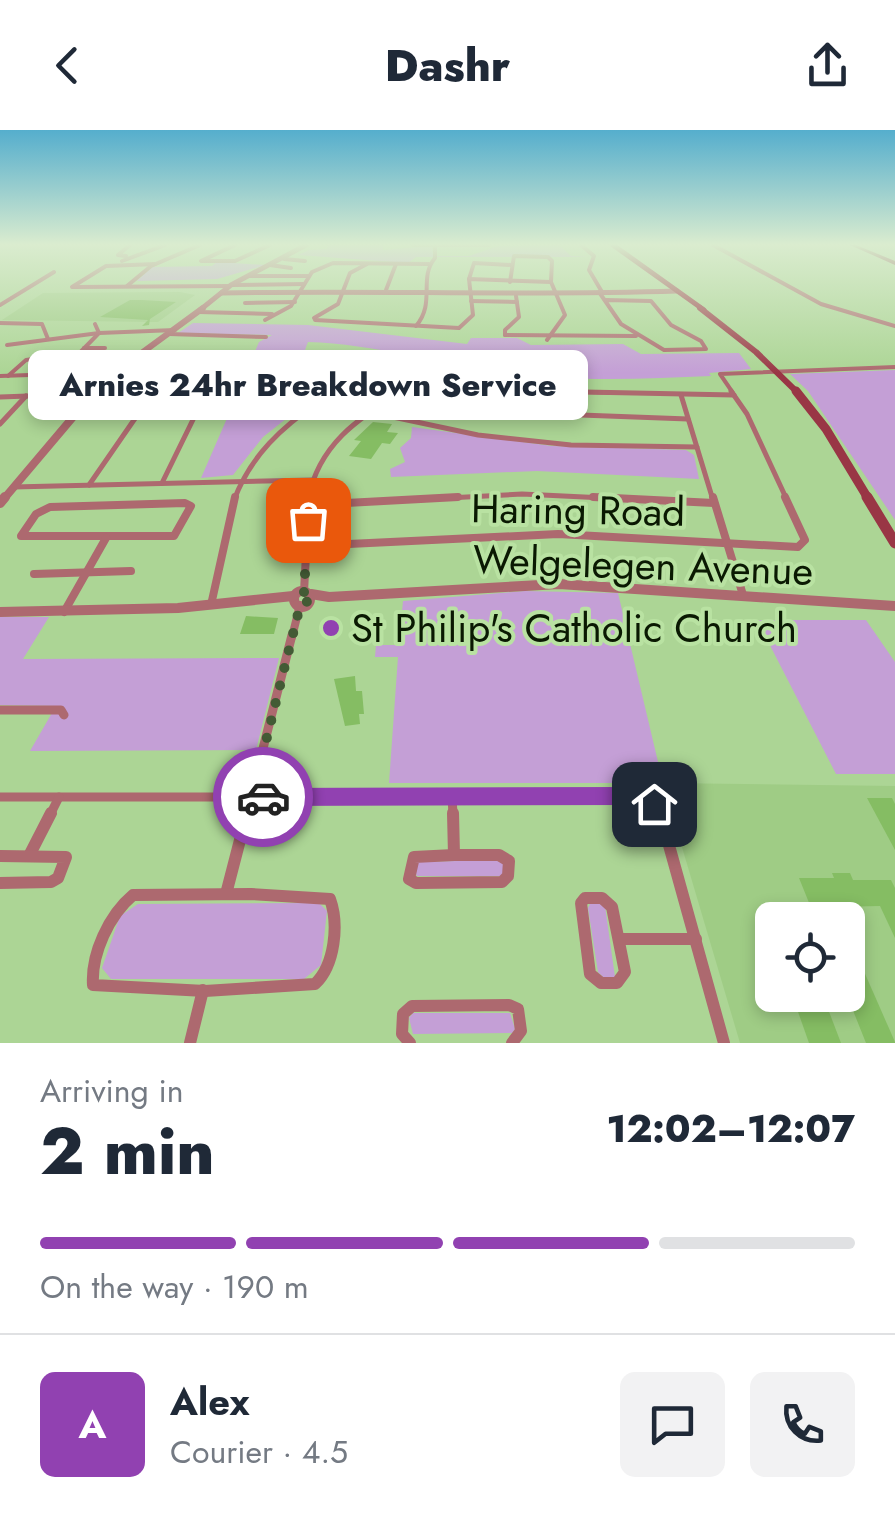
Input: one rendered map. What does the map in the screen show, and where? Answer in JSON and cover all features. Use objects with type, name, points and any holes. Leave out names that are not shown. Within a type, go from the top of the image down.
[{"type":"main road","points":[[672,288],[778,371],[810,408],[895,544]]},
{"type":"street","points":[[0,305],[28,288]]},
{"type":"street","points":[[64,291],[69,288]]},
{"type":"street","points":[[0,503],[90,395],[120,366],[172,332],[228,288]]},
{"type":"street","points":[[288,288],[406,291]]},
{"type":"street","points":[[221,293],[302,288]]},
{"type":"street","points":[[265,320],[295,302],[302,288]]},
{"type":"street","points":[[344,288],[338,304],[315,320],[460,328],[473,315],[470,288]]},
{"type":"street","points":[[416,326],[428,313],[428,288]]},
{"type":"street","points":[[549,338],[565,318],[554,288]]},
{"type":"street","points":[[598,288],[621,324],[640,336],[666,350],[706,349],[700,341],[671,325],[651,301],[606,300]]},
{"type":"street","points":[[791,288],[821,304],[895,326]]},
{"type":"street","points":[[343,291],[470,292],[516,299]]},
{"type":"street","points":[[471,302],[600,292],[677,291]]},
{"type":"street","points":[[516,299],[519,317],[504,330],[505,335],[640,336]]},
{"type":"street","points":[[245,302],[295,302]]},
{"type":"street","points":[[199,312],[277,314]]},
{"type":"street","points":[[218,319],[225,313]]},
{"type":"street","points":[[0,322],[42,324],[48,340]]},
{"type":"street","points":[[95,324],[99,333]]},
{"type":"street","points":[[4,376],[59,374],[99,333]]},
{"type":"street","points":[[7,345],[99,333],[266,337]]},
{"type":"street","points":[[4,376],[29,358],[105,348]]},
{"type":"street","points":[[337,350],[341,358]]},
{"type":"street","points":[[89,485],[170,372],[194,356],[225,353],[162,484]]},
{"type":"street","points":[[688,419],[556,417],[476,408],[335,377],[336,362],[341,358],[547,392],[734,395]]},
{"type":"street","points":[[734,395],[719,376],[722,373],[895,367]]},
{"type":"street","points":[[226,894],[302,599],[312,480],[336,440],[369,413],[430,374]]},
{"type":"street","points":[[270,390],[515,440],[697,447]]},
{"type":"street","points":[[0,397],[209,392]]},
{"type":"street","name":"Haring Road","points":[[307,546],[539,534],[798,547],[805,540],[747,414],[734,395]]},
{"type":"street","points":[[0,424],[26,396]]},
{"type":"street","points":[[681,396],[743,595]]},
{"type":"street","points":[[211,605],[240,481],[265,442],[320,401]]},
{"type":"street","points":[[13,487],[312,480]]},
{"type":"street","points":[[309,505],[522,494],[714,503]]},
{"type":"street","points":[[191,506],[176,536],[106,538],[26,540],[21,536],[36,514],[50,508],[191,506]]},
{"type":"street","points":[[64,612],[106,538]]},
{"type":"street","points":[[34,574],[131,571]]},
{"type":"street","name":"Welgelegen Avenue","points":[[302,599],[558,584],[895,606]]},
{"type":"street","points":[[0,612],[302,599]]},
{"type":"street","points":[[0,710],[61,710],[64,715]]},
{"type":"street","points":[[452,796],[454,855]]},
{"type":"street","points":[[0,797],[630,796],[648,800],[664,818],[724,1043]]},
{"type":"street","points":[[30,854],[59,797]]},
{"type":"street","points":[[0,856],[62,854],[66,859],[51,882],[0,883]]},
{"type":"street","points":[[454,855],[502,856],[509,861],[508,876],[502,882],[410,881],[410,861],[414,857],[454,855]]},
{"type":"street","points":[[226,894],[330,898],[334,915],[328,968],[323,978],[306,988],[204,990],[98,988],[91,979],[116,911],[126,899],[226,894]]},
{"type":"street","points":[[602,898],[610,902],[619,939],[624,978],[616,983],[596,981],[590,974],[582,900],[602,898]]},
{"type":"street","points":[[619,939],[696,939]]},
{"type":"street","points":[[190,1043],[204,990]]},
{"type":"street","points":[[410,1043],[402,1034],[403,1014],[412,1006],[509,1005],[520,1014],[520,1037],[512,1043]]},
{"type":"shaded area","points":[[43,293],[195,295],[158,322],[2,320]]},
{"type":"shaded area","points":[[193,323],[308,325],[467,344],[471,338],[517,338],[531,345],[623,344],[641,354],[739,353],[751,369],[709,373],[711,376],[557,378],[505,373],[358,346],[308,342],[290,380],[247,400],[296,411],[263,437],[233,475],[201,478],[235,400],[212,399],[222,376],[245,375],[259,342],[272,335],[178,333]]},
{"type":"shaded area","points":[[895,370],[895,520],[808,391],[790,374]]},
{"type":"shaded area","points":[[412,427],[552,446],[686,450],[694,455],[699,479],[537,471],[391,477],[390,469],[405,462],[400,448],[411,438]]},
{"type":"shaded area","points":[[525,591],[618,593],[663,783],[389,783],[398,657],[375,657],[376,645],[399,645],[403,601]]},
{"type":"shaded area","points":[[0,617],[49,617],[23,659],[279,658],[256,750],[30,751],[56,706],[0,705]]},
{"type":"shaded area","points":[[757,620],[866,620],[895,662],[895,774],[836,774]]},
{"type":"shaded area","points":[[663,783],[895,786],[895,1043],[740,1043]]},
{"type":"shaded area","points":[[416,862],[503,862],[504,874],[500,876],[417,876],[415,872]]},
{"type":"shaded area","points":[[319,903],[327,911],[321,965],[304,979],[111,979],[102,968],[120,916],[138,904]]},
{"type":"shaded area","points":[[590,904],[605,906],[615,977],[603,977],[598,972],[588,908]]},
{"type":"shaded area","points":[[413,1013],[510,1013],[515,1029],[512,1033],[413,1034],[409,1018]]},
{"type":"building","points":[[130,300],[176,302],[150,319],[149,325],[142,326],[148,320],[100,317]]},
{"type":"building","points":[[373,422],[392,424],[387,432],[398,433],[390,444],[382,443],[371,459],[349,456],[361,441],[354,440]]},
{"type":"building","points":[[246,616],[278,618],[274,634],[240,634]]},
{"type":"building","points":[[355,676],[356,691],[362,691],[364,714],[359,714],[360,724],[345,726],[334,679]]},
{"type":"building","points":[[867,798],[892,798],[895,850]]},
{"type":"building","points":[[832,873],[850,873],[853,880],[891,880],[895,888],[895,938],[880,906],[865,906],[865,902],[809,902],[799,878],[834,878]]},
{"type":"building","points":[[865,974],[895,1043],[866,1043],[854,1012],[865,1012]]},
{"type":"building","points":[[798,1012],[829,1012],[841,1043],[809,1043]]},
{"type":"way so far","points":[[263,797],[252,797],[300,606],[313,598],[304,592],[308,520]]},
{"type":"place","name":"Arnies 24hr Breakdown Service","points":[[308,520]]},
{"type":"place","name":"St Philip's Catholic Church","points":[[331,628]]},
{"type":"route","points":[[263,797],[630,796],[654,804]]}]
